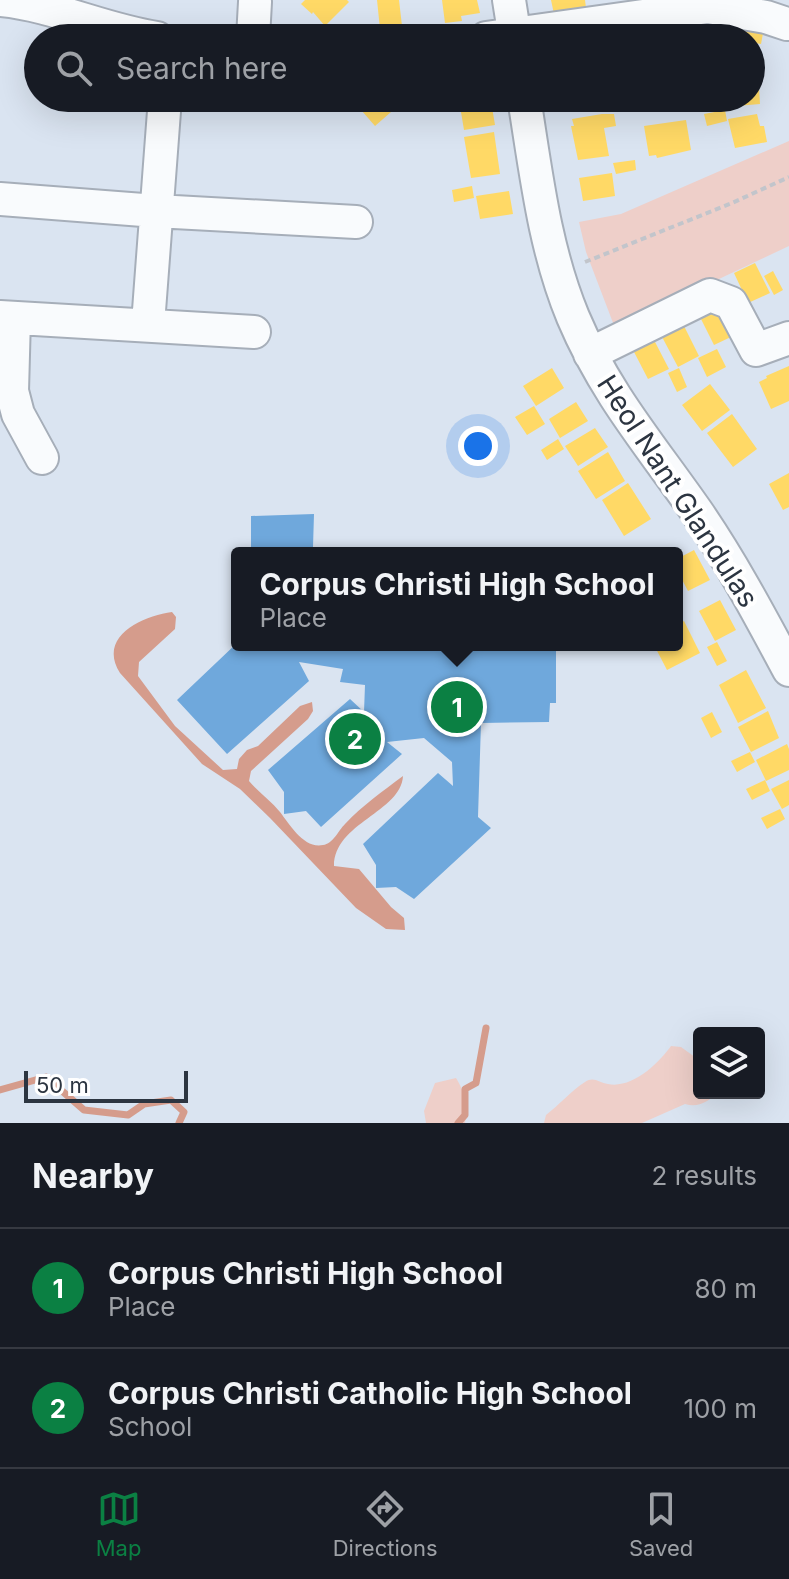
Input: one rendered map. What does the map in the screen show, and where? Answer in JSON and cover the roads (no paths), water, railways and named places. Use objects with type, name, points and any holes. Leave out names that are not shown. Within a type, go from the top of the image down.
[{"type":"street","points":[[0,0],[96,24]]},
{"type":"street","points":[[506,24],[509,0]]},
{"type":"street","points":[[254,24],[255,2]]},
{"type":"street","points":[[593,24],[708,7],[766,17],[787,24]]},
{"type":"street","points":[[148,324],[164,112]]},
{"type":"street","name":"Heol Nant Glandulas","points":[[526,112],[543,219],[552,255],[563,293],[590,354],[614,398],[720,547],[789,670]]},
{"type":"street","points":[[0,199],[356,222]]},
{"type":"street","name":"Heol Nant Glandulas","points":[[590,354],[710,295],[731,303],[756,350],[789,338]]},
{"type":"street","points":[[42,458],[18,414],[12,391],[7,318],[254,332]]},
{"type":"waterway","points":[[458,1123],[465,1115],[465,1089],[476,1083],[486,1028]]},
{"type":"waterway","points":[[0,1090],[46,1077],[84,1110],[128,1115],[144,1104],[171,1100],[184,1112],[179,1123]]},
{"type":"place","name":"Corpus Christi High School","points":[[457,707]]},
{"type":"place","name":"Corpus Christi Catholic High School","points":[[355,739]]}]
